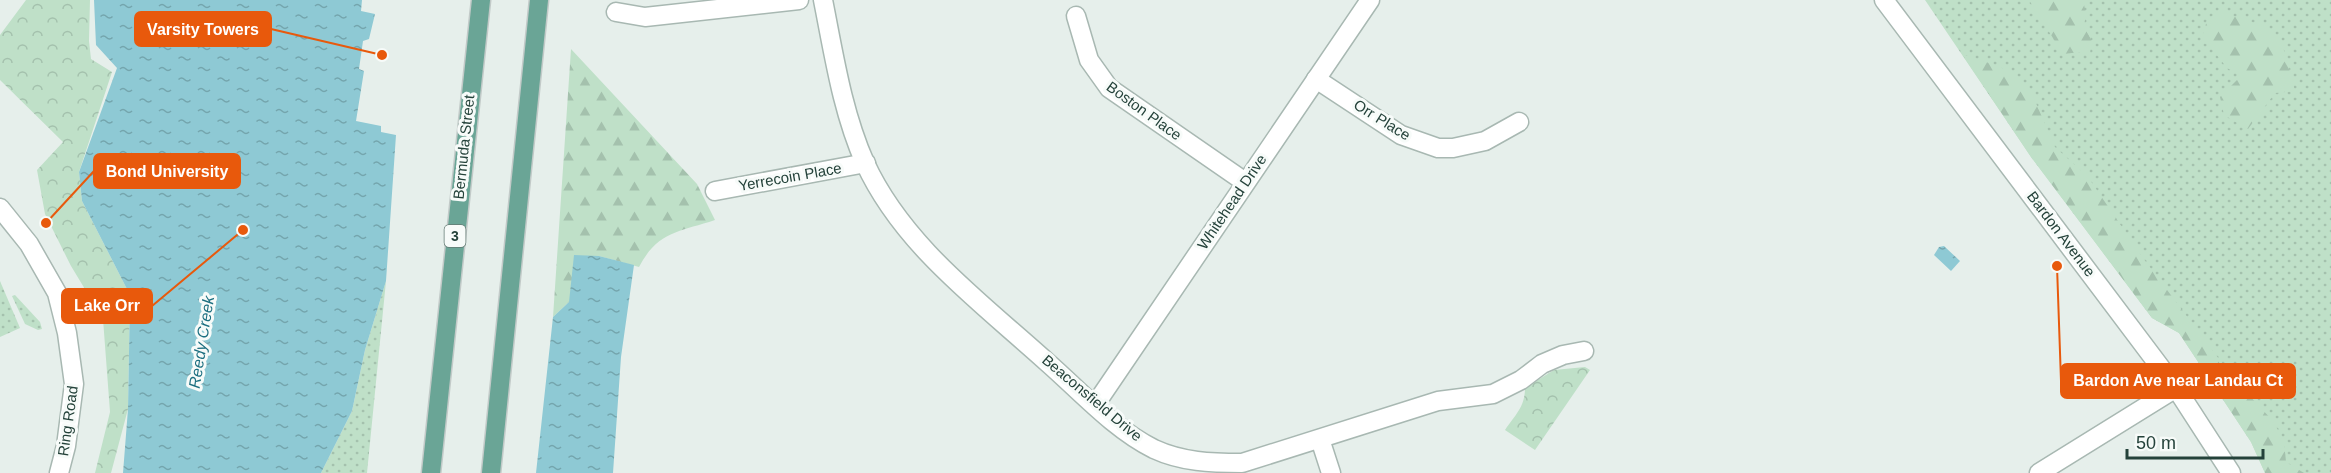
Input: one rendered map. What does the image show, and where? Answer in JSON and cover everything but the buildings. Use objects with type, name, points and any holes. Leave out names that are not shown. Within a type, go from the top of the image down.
[{"type":"main road","name":"Bermuda Street","points":[[431,473],[481,0]]},
{"type":"main road","points":[[491,473],[539,0]]},
{"type":"street","points":[[616,12],[645,17],[799,0]]},
{"type":"street","name":"Beaconsfield Drive","points":[[823,0],[843,102],[866,163],[901,222],[927,253],[1095,405],[1132,435],[1153,448],[1179,459],[1242,468],[1320,439],[1438,401],[1493,394],[1521,380],[1542,364],[1563,355],[1584,351]]},
{"type":"street","name":"Whitehead Drive","points":[[1095,405],[1370,0]]},
{"type":"street","name":"Bardon Avenue","points":[[1884,0],[2176,388],[2231,473]]},
{"type":"street","name":"Boston Place","points":[[1076,16],[1089,60],[1108,88],[1245,182]]},
{"type":"street","name":"Orr Place","points":[[1316,79],[1401,135],[1438,148],[1452,148],[1485,141],[1519,122]]},
{"type":"street","name":"Yerrecoin Place","points":[[715,191],[866,163]]},
{"type":"street","name":"Ring Road","points":[[0,208],[29,244],[57,292],[67,333],[75,384],[66,446],[59,473]]},
{"type":"street","points":[[2039,473],[2176,388]]},
{"type":"street","points":[[1320,439],[1331,473]]},
{"type":"green space","points":[[26,0],[90,0],[91,59],[112,72],[79,172],[82,201],[130,295],[128,409],[111,473],[95,473],[110,412],[103,319],[71,266],[45,214],[37,170],[63,142],[0,80],[0,35]]},
{"type":"green space","points":[[1925,0],[2331,0],[2331,473],[2265,473],[2251,442],[2179,333],[2152,318],[2031,157]]},
{"type":"green space","points":[[2029,0],[2083,0],[2086,14],[2084,26],[2091,39],[2090,57],[2081,52],[2063,54]]},
{"type":"green space","points":[[2219,11],[2260,25],[2283,47],[2295,91],[2275,93],[2248,129],[2224,115],[2220,97],[2241,76],[2227,68],[2209,45],[2201,42],[2207,20]]},
{"type":"green space","points":[[571,49],[697,184],[715,220],[662,239],[646,255],[639,267],[599,256],[569,302],[553,317]]},
{"type":"green space","points":[[1962,54],[2001,67],[2032,94],[2055,147],[2088,177],[2143,258],[2234,379],[2272,420],[2284,440],[2286,462],[2304,473],[2265,473],[2251,442],[2179,333],[2152,318],[2031,157]]},
{"type":"green space","points":[[0,281],[20,328],[0,337]]},
{"type":"green space","points":[[386,281],[367,473],[321,473],[352,411],[365,350]]},
{"type":"green space","points":[[15,295],[40,322],[42,329],[38,330],[25,324],[12,296]]},
{"type":"green space","points":[[1585,367],[1590,370],[1535,450],[1505,430],[1521,406],[1525,388],[1554,370]]},
{"type":"water","name":"Reedy Creek","points":[[94,0],[362,0],[361,11],[375,14],[369,39],[363,41],[359,69],[364,71],[356,121],[381,126],[381,132],[396,135],[386,281],[365,350],[352,411],[321,473],[123,473],[128,409],[130,295],[82,201],[79,172],[117,68],[96,45]]},
{"type":"water","points":[[1944,246],[1960,261],[1951,271],[1934,255],[1939,247]]},
{"type":"water","points":[[574,255],[599,256],[634,265],[621,357],[613,473],[536,473],[553,317],[569,302]]},
{"type":"place","name":"Varsity Towers","points":[[382,55]]},
{"type":"place","name":"Bond University","points":[[46,223]]},
{"type":"place","name":"Lake Orr","points":[[243,230]]},
{"type":"place","name":"Bardon Ave near Landau Ct","points":[[2057,266]]}]
